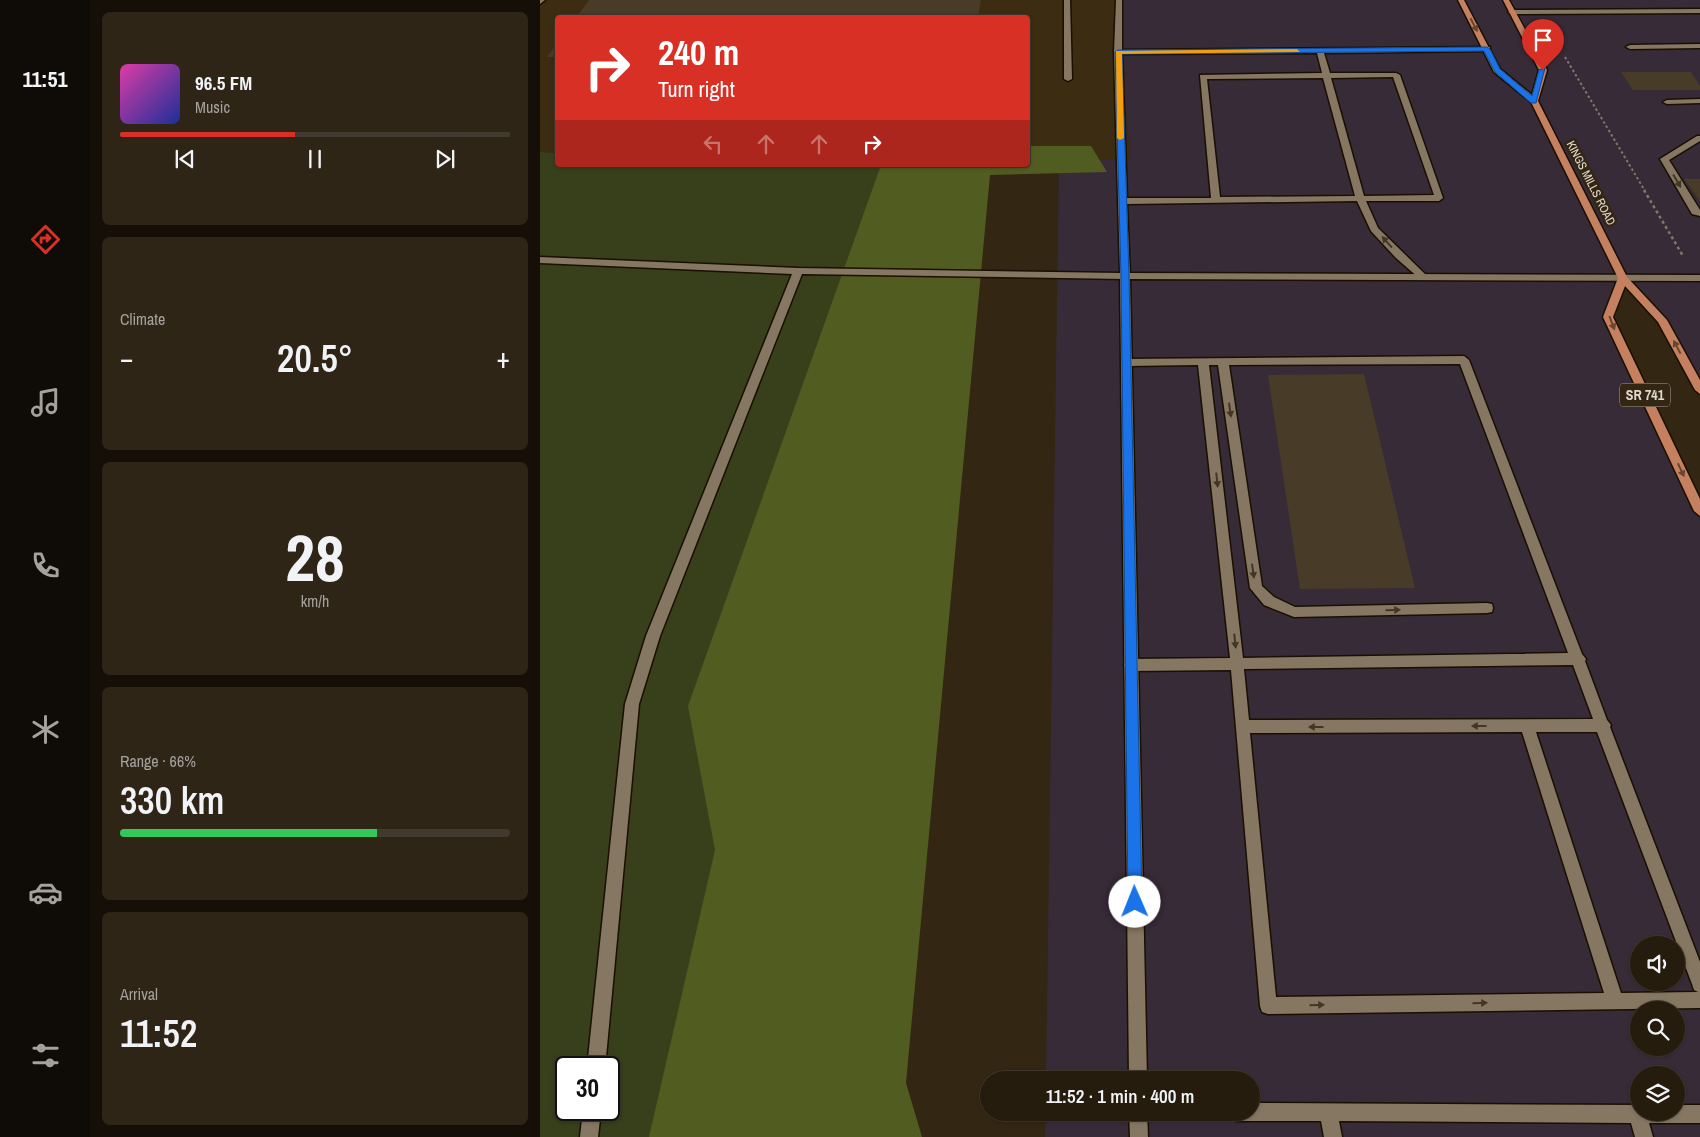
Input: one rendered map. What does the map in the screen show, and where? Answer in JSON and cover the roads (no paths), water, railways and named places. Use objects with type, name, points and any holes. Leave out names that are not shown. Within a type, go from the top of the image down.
[{"type":"main road","name":"KINGS MILLS ROAD","points":[[1461,0],[1498,70],[1534,101],[1623,278],[1662,320],[1700,390]]},
{"type":"main road","points":[[1506,0],[1543,70],[1534,101]]},
{"type":"main road","name":"SR 741","points":[[1623,278],[1608,317],[1700,511]]},
{"type":"street","points":[[1067,0],[1068,79]]},
{"type":"street","points":[[1119,0],[1118,52],[1127,362],[1138,1071]]},
{"type":"street","points":[[1687,0],[1699,13]]},
{"type":"street","points":[[1512,12],[1699,13]]},
{"type":"street","points":[[1630,47],[1700,46]]},
{"type":"street","points":[[1118,52],[1487,49]]},
{"type":"street","points":[[1320,51],[1360,199],[1374,229],[1399,256],[1422,276]]},
{"type":"street","points":[[1122,201],[1439,198],[1396,76],[1202,77],[1216,200]]},
{"type":"street","points":[[1667,102],[1700,101]]},
{"type":"street","points":[[1700,139],[1664,159],[1696,212],[1700,213]]},
{"type":"street","points":[[540,260],[798,271],[1125,276],[1697,278]]},
{"type":"street","points":[[597,1056],[632,704],[654,636],[798,271]]},
{"type":"street","points":[[1127,362],[1464,360],[1604,725],[1700,984]]},
{"type":"street","points":[[1204,362],[1237,664],[1268,1006],[1700,1000]]},
{"type":"street","points":[[1223,362],[1256,588],[1269,601],[1294,612],[1487,608]]},
{"type":"street","points":[[1131,665],[1579,659]]},
{"type":"street","points":[[1243,727],[1604,725]]},
{"type":"street","points":[[1527,726],[1615,1001]]},
{"type":"street","points":[[1260,1112],[1630,1114]]},
{"type":"street","points":[[1330,1113],[1332,1137]]},
{"type":"street","points":[[1685,1114],[1700,1114]]},
{"type":"street","points":[[589,1137],[591,1121]]},
{"type":"street","points":[[1138,1121],[1139,1137]]},
{"type":"street","points":[[1639,1121],[1644,1137]]}]
